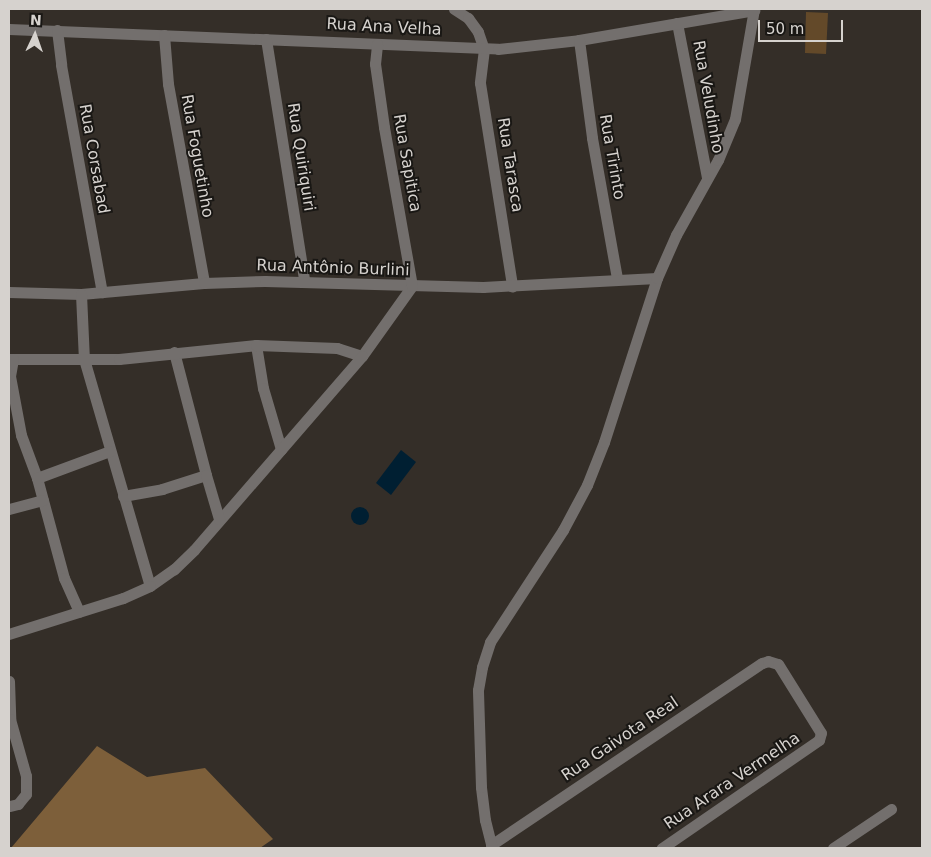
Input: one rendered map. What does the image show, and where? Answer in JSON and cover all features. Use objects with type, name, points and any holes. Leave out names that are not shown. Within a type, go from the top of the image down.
[{"type":"street","points":[[454,9],[468,18],[478,32],[484,49]]},
{"type":"street","points":[[492,847],[485,820],[481,786],[478,690],[490,642],[563,530],[587,485],[604,442],[657,278],[676,235],[718,160],[736,119],[754,9]]},
{"type":"street","name":"Rua Ana Velha","points":[[9,29],[164,34],[484,49],[579,40],[754,9]]},
{"type":"street","name":"Rua Veludinho","points":[[677,23],[707,177]]},
{"type":"street","name":"Rua Corsabad","points":[[57,30],[61,65],[102,292]]},
{"type":"street","name":"Rua Foguetinho","points":[[164,34],[168,84],[204,283]]},
{"type":"street","name":"Rua Quiriquiri","points":[[266,39],[304,280]]},
{"type":"street","name":"Rua Tirinto","points":[[579,40],[592,138],[617,278]]},
{"type":"street","name":"Rua Sapitica","points":[[377,44],[375,64],[384,127],[412,286]]},
{"type":"street","name":"Rua Tarasca","points":[[484,49],[480,82],[512,286]]},
{"type":"street","name":"Rua Antônio Burlini","points":[[9,292],[81,294],[204,283],[304,280],[412,286],[512,286],[617,278],[657,278]]},
{"type":"street","points":[[9,634],[123,598],[150,586],[174,569],[194,550],[219,519],[320,407],[362,356],[412,286]]},
{"type":"street","points":[[81,294],[84,359],[150,586]]},
{"type":"street","points":[[78,612],[64,578],[43,500],[20,435],[12,396],[11,359],[119,359],[256,345],[337,348],[362,356]]},
{"type":"street","points":[[256,345],[264,388],[281,449]]},
{"type":"street","points":[[174,352],[219,519]]},
{"type":"street","points":[[36,478],[110,451]]},
{"type":"street","points":[[123,496],[162,489],[206,475]]},
{"type":"street","points":[[9,509],[43,500]]},
{"type":"street","name":"Rua Gaivota Real","points":[[492,847],[762,663],[768,661],[778,664],[820,733],[820,740]]},
{"type":"street","points":[[9,681],[10,720],[26,776],[26,794],[18,804],[9,806]]},
{"type":"street","name":"Rua Arara Vermelha","points":[[662,848],[820,740]]},
{"type":"street","points":[[833,848],[891,809]]},
{"type":"shaded area","points":[[806,12],[828,13],[826,54],[805,53]]},
{"type":"shaded area","points":[[97,746],[147,777],[205,768],[273,839],[260,848],[11,848]]},
{"type":"water","points":[[401,450],[416,462],[391,495],[376,483]]},
{"type":"water","points":[[360,507],[366,510],[369,516],[366,522],[360,525],[354,522],[351,516],[354,510]]}]
